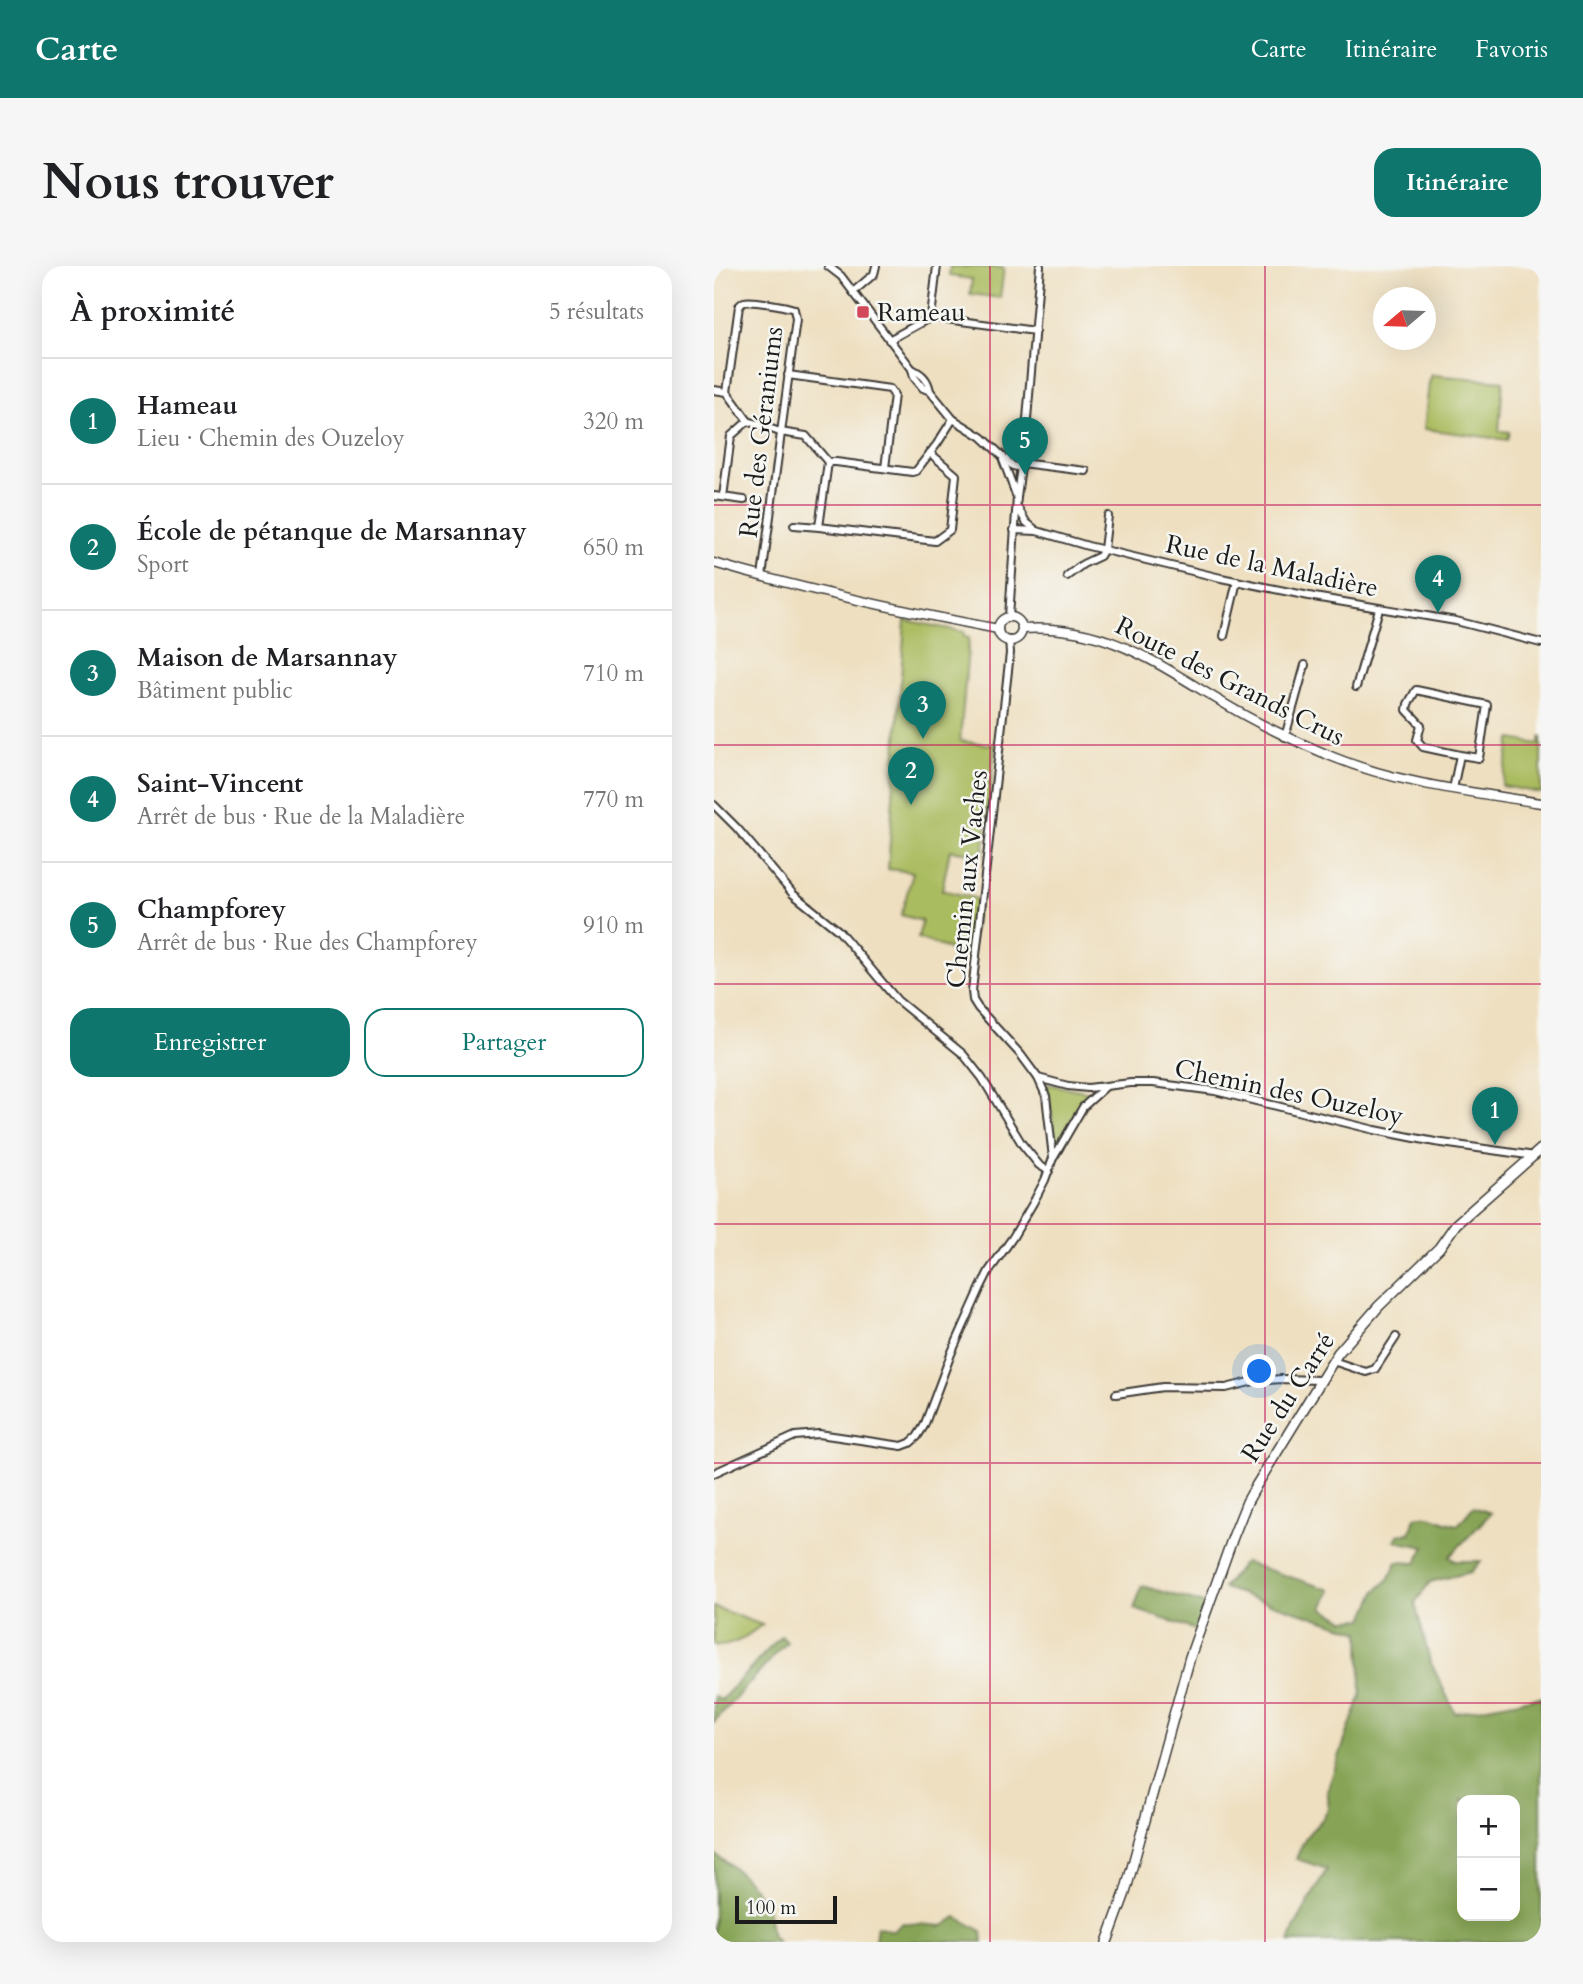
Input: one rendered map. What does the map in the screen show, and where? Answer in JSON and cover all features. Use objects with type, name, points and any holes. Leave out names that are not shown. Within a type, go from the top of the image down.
[{"type":"main road","name":"Rue du Carré","points":[[1107,1942],[1119,1915],[1190,1657],[1247,1502],[1338,1353],[1379,1306],[1439,1248],[1456,1224],[1541,1149]]},
{"type":"street","points":[[828,266],[841,275],[912,369],[922,374],[930,391],[953,419],[982,437],[1013,466],[1020,469],[1086,471]]},
{"type":"street","points":[[853,292],[874,274],[876,266]]},
{"type":"street","points":[[931,317],[937,266]]},
{"type":"street","points":[[1009,617],[1017,497],[1027,419],[1040,266]]},
{"type":"street","name":"Rue des Géraniums","points":[[727,392],[739,306],[745,302],[794,309],[796,318],[762,577]]},
{"type":"street","points":[[889,340],[931,317],[1034,331]]},
{"type":"street","points":[[788,375],[890,388],[894,395],[885,468]]},
{"type":"street","points":[[714,390],[727,392],[748,421],[811,439],[828,462],[819,527]]},
{"type":"street","points":[[828,462],[912,472],[919,469],[953,419]]},
{"type":"street","points":[[723,497],[731,436],[748,421]]},
{"type":"street","points":[[794,525],[938,540],[950,530],[957,480],[954,471],[930,453]]},
{"type":"street","points":[[999,454],[1017,497]]},
{"type":"street","points":[[1010,478],[1020,469]]},
{"type":"street","points":[[714,496],[744,500]]},
{"type":"street","name":"Rue de la Maladière","points":[[1017,506],[1026,522],[1037,531]]},
{"type":"street","points":[[1067,576],[1100,556],[1104,550],[1108,516]]},
{"type":"street","points":[[1015,527],[1026,522]]},
{"type":"street","name":"Rue de la Maladière","points":[[1015,527],[1237,581],[1378,609],[1456,621],[1541,643]]},
{"type":"street","points":[[714,563],[898,610],[998,629]]},
{"type":"street","points":[[1224,636],[1237,581]]},
{"type":"street","points":[[1356,687],[1378,609]]},
{"type":"street","points":[[1009,617],[1019,621],[1022,629],[1018,637],[1009,640],[1002,637],[998,629],[1002,620],[1009,617]]},
{"type":"street","name":"Route des Grands Crus","points":[[1022,629],[1055,628],[1072,631],[1134,650],[1285,737],[1360,767],[1419,783],[1541,803]]},
{"type":"street","name":"Chemin aux Vaches","points":[[714,1473],[795,1436],[819,1434],[902,1446],[917,1437],[924,1426],[951,1354],[981,1287],[1027,1214],[1049,1171],[1053,1158],[1046,1096],[1038,1078],[1021,1055],[978,1008],[972,991],[1010,653],[1009,640]]},
{"type":"street","points":[[1285,737],[1305,665]]},
{"type":"street","points":[[1416,690],[1487,705],[1479,758],[1460,755],[1423,747],[1418,740],[1421,725],[1407,710],[1416,690]]},
{"type":"street","points":[[1452,789],[1460,755]]},
{"type":"street","points":[[714,805],[793,894],[839,931],[897,1000],[963,1054],[982,1078],[1022,1144],[1039,1165],[1049,1171]]},
{"type":"street","name":"Chemin des Ouzeloy","points":[[1038,1078],[1088,1088],[1153,1083],[1215,1091],[1435,1142],[1537,1155]]},
{"type":"street","points":[[1053,1158],[1083,1107],[1106,1086]]},
{"type":"street","points":[[1333,1361],[1366,1372],[1375,1369],[1396,1337]]},
{"type":"street","points":[[1116,1394],[1163,1387],[1226,1388],[1254,1381],[1320,1380]]},
{"type":"green space","points":[[950,266],[1004,268],[1000,298],[970,294],[972,279],[949,276]]},
{"type":"green space","points":[[1432,375],[1503,381],[1499,431],[1509,432],[1507,440],[1424,429]]},
{"type":"green space","points":[[905,620],[964,632],[964,637],[969,638],[960,741],[995,745],[983,855],[950,850],[942,890],[978,899],[970,957],[918,938],[922,921],[901,915],[913,872],[888,869]]},
{"type":"green space","points":[[1541,736],[1541,793],[1502,786],[1511,739],[1539,744]]},
{"type":"green space","points":[[1047,1084],[1090,1092],[1077,1109],[1060,1141],[1055,1138]]},
{"type":"green space","points":[[1473,1507],[1491,1513],[1449,1557],[1456,1561],[1481,1561],[1471,1572],[1430,1582],[1415,1603],[1430,1661],[1455,1713],[1541,1697],[1541,1942],[1289,1942],[1327,1869],[1296,1859],[1306,1837],[1320,1822],[1328,1807],[1327,1791],[1361,1695],[1360,1632],[1223,1588],[1244,1562],[1331,1590],[1323,1608],[1345,1620],[1364,1619],[1376,1591],[1388,1580],[1397,1562],[1416,1563],[1425,1547],[1395,1541],[1398,1535],[1410,1533],[1415,1517],[1428,1516],[1458,1525]]},
{"type":"green space","points":[[1142,1586],[1205,1604],[1196,1630],[1134,1609]]},
{"type":"green space","points":[[714,1607],[762,1625],[734,1643],[714,1645]]},
{"type":"green space","points":[[781,1636],[787,1642],[714,1722],[714,1696],[721,1700]]},
{"type":"green space","points":[[714,1854],[737,1871],[763,1901],[769,1916],[772,1937],[778,1942],[714,1942]]},
{"type":"green space","points":[[957,1917],[982,1931],[983,1942],[875,1941],[877,1926],[893,1931],[903,1923],[943,1926]]},
{"type":"place","name":"Rameau","points":[[863,312]]},
{"type":"place","name":"Champforey","points":[[1025,475]]},
{"type":"place","name":"Saint-Vincent","points":[[1438,613]]},
{"type":"place","name":"Maison de Marsannay","points":[[923,739]]},
{"type":"place","name":"École de pétanque de Marsannay","points":[[911,805]]},
{"type":"place","name":"Hameau","points":[[1495,1145]]}]
